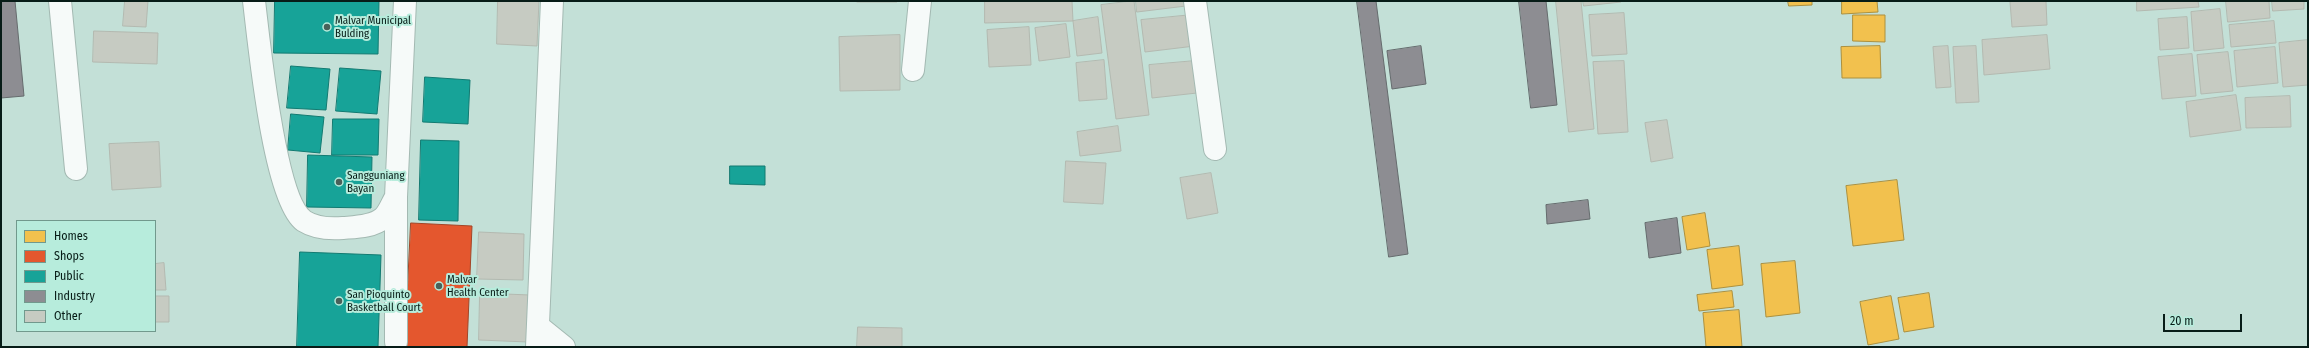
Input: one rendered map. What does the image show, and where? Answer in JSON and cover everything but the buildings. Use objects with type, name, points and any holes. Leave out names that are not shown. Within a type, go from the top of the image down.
[{"type":"street","points":[[60,1],[76,169]]},
{"type":"street","points":[[254,1],[263,74],[280,169],[288,199],[295,211],[304,221],[316,227],[358,227],[383,218],[396,197]]},
{"type":"street","points":[[396,342],[396,197],[405,1]]},
{"type":"street","points":[[552,1],[537,337],[564,347]]},
{"type":"street","points":[[913,70],[920,1]]},
{"type":"street","points":[[1195,1],[1215,149]]},
{"type":"place","name":"Malvar Municipal Bulding","points":[[327,27]]},
{"type":"place","name":"Sangguniang Bayan","points":[[339,182]]},
{"type":"place","name":"Malvar Health Center","points":[[439,286]]},
{"type":"place","name":"San Pioquinto Basketball Court","points":[[339,301]]}]
